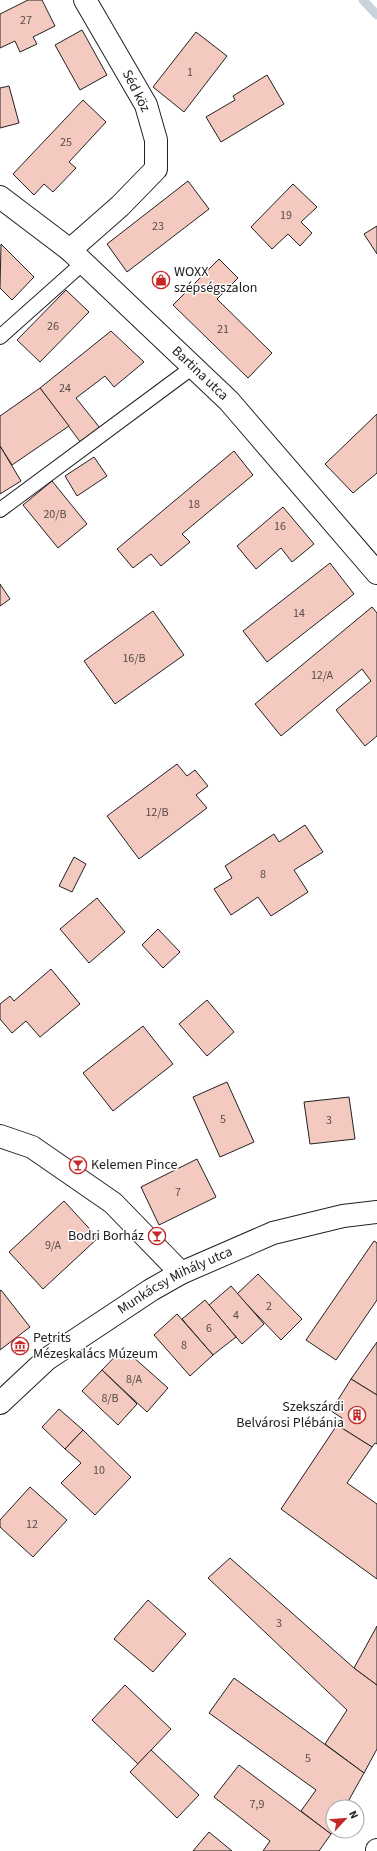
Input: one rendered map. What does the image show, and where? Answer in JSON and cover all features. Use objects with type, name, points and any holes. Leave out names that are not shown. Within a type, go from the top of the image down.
[{"type":"street","name":"Séd köz","points":[[76,256],[120,206],[156,169],[156,140],[146,105],[85,0]]},
{"type":"street","name":"Bartina utca","points":[[0,197],[76,256],[229,401],[377,573]]},
{"type":"street","points":[[0,1136],[32,1147],[113,1203],[181,1273]]},
{"type":"street","name":"Munkácsy Mihály utca","points":[[0,1403],[47,1359],[151,1290],[181,1273],[273,1233],[343,1216],[377,1212]]},
{"type":"lane","points":[[0,337],[76,256]]},
{"type":"lane","points":[[0,510],[193,367]]},
{"type":"building","points":[[28,0],[42,0],[55,26],[33,37],[37,44],[20,52],[15,41],[0,48],[0,14]]},
{"type":"building","points":[[82,30],[107,75],[80,90],[55,45]]},
{"type":"building","points":[[196,32],[227,56],[184,112],[153,87]]},
{"type":"building","points":[[267,75],[284,104],[221,142],[206,117],[235,100],[233,96]]},
{"type":"building","points":[[9,86],[19,123],[0,128],[0,88]]},
{"type":"building","points":[[83,100],[106,122],[69,162],[76,168],[53,192],[44,184],[34,195],[13,174]]},
{"type":"building","points":[[188,181],[209,209],[127,272],[107,244]]},
{"type":"building","points":[[293,184],[317,207],[301,222],[312,233],[300,246],[288,234],[272,249],[251,227]]},
{"type":"building","points":[[377,226],[377,254],[364,234]]},
{"type":"building","points":[[1,244],[34,277],[12,300],[0,288]]},
{"type":"building","points":[[219,259],[238,278],[217,299],[272,353],[248,378],[173,305]]},
{"type":"building","points":[[66,290],[89,312],[40,362],[17,340]]},
{"type":"building","points":[[111,331],[144,362],[114,387],[105,376],[76,398],[100,428],[81,443],[40,388]]},
{"type":"building","points":[[40,388],[69,426],[12,465],[0,446],[0,416]]},
{"type":"building","points":[[377,414],[377,473],[353,493],[325,464]]},
{"type":"building","points":[[0,446],[21,481],[0,494]]},
{"type":"building","points":[[234,451],[253,475],[182,534],[190,542],[161,566],[151,554],[133,568],[117,549]]},
{"type":"building","points":[[94,457],[107,476],[77,496],[65,476]]},
{"type":"building","points":[[52,481],[87,524],[58,548],[23,505]]},
{"type":"building","points":[[283,507],[314,544],[292,562],[281,548],[256,569],[237,546]]},
{"type":"building","points":[[330,563],[354,594],[267,662],[243,631]]},
{"type":"building","points":[[0,584],[10,599],[0,606]]},
{"type":"building","points":[[372,607],[377,613],[377,736],[365,746],[336,710],[371,681],[362,669],[281,736],[255,704]]},
{"type":"building","points":[[153,611],[184,655],[115,704],[84,661]]},
{"type":"building","points":[[177,764],[187,776],[195,770],[208,786],[196,795],[207,808],[139,859],[107,816]]},
{"type":"building","points":[[305,825],[323,852],[294,870],[308,892],[271,916],[258,897],[231,915],[214,889],[232,878],[225,866],[274,834],[279,842]]},
{"type":"building","points":[[74,857],[86,864],[72,892],[59,886]]},
{"type":"building","points":[[97,898],[125,932],[89,963],[60,929]]},
{"type":"building","points":[[158,929],[180,952],[163,968],[142,945]]},
{"type":"building","points":[[51,969],[80,1004],[40,1037],[26,1021],[12,1033],[0,1019],[0,1004],[10,996],[14,1001]]},
{"type":"building","points":[[207,1000],[234,1032],[207,1056],[179,1024]]},
{"type":"building","points":[[143,1026],[173,1064],[113,1111],[83,1073]]},
{"type":"building","points":[[227,1082],[254,1142],[220,1157],[193,1097]]},
{"type":"building","points":[[349,1097],[355,1139],[310,1144],[304,1102]]},
{"type":"building","points":[[197,1159],[216,1197],[159,1225],[141,1187]]},
{"type":"building","points":[[64,1201],[98,1238],[43,1289],[9,1252]]},
{"type":"building","points":[[374,1241],[377,1243],[377,1300],[336,1360],[306,1340]]},
{"type":"building","points":[[258,1274],[302,1319],[281,1340],[237,1294]]},
{"type":"building","points":[[231,1286],[264,1324],[242,1344],[209,1305]]},
{"type":"building","points":[[1,1290],[30,1327],[0,1350],[0,1291]]},
{"type":"building","points":[[205,1300],[236,1337],[213,1355],[182,1319]]},
{"type":"building","points":[[177,1314],[213,1355],[190,1376],[154,1335]]},
{"type":"building","points":[[377,1342],[377,1395],[351,1379]]},
{"type":"building","points":[[123,1348],[168,1388],[147,1412],[102,1370]]},
{"type":"building","points":[[102,1370],[137,1404],[118,1425],[82,1391]]},
{"type":"building","name":"Szekszárdi Belvárosi Plébánia","points":[[351,1379],[377,1395],[377,1444],[375,1443],[372,1447],[337,1425],[342,1418],[331,1411]]},
{"type":"building","points":[[59,1409],[83,1430],[65,1449],[42,1427]]},
{"type":"building","points":[[337,1425],[372,1447],[347,1483],[377,1504],[377,1579],[281,1509]]},
{"type":"building","points":[[83,1430],[131,1477],[95,1515],[61,1483],[81,1463],[65,1449]]},
{"type":"building","points":[[30,1487],[67,1520],[33,1557],[0,1527],[0,1520]]},
{"type":"building","points":[[230,1558],[354,1668],[377,1685],[377,1749],[364,1773],[325,1744],[347,1710],[208,1578]]},
{"type":"building","points":[[148,1600],[186,1634],[153,1672],[114,1639]]},
{"type":"building","points":[[377,1626],[377,1685],[354,1668]]},
{"type":"building","points":[[234,1678],[364,1773],[349,1799],[325,1799],[325,1829],[301,1811],[316,1790],[209,1713]]},
{"type":"building","points":[[125,1685],[171,1729],[138,1764],[92,1720]]},
{"type":"building","points":[[151,1750],[199,1795],[177,1818],[130,1772]]},
{"type":"building","points":[[239,1765],[325,1830],[325,1839],[327,1839],[319,1851],[263,1851],[270,1841],[214,1797]]},
{"type":"building","points":[[209,1832],[232,1851],[193,1851]]},
{"type":"waterway","points":[[363,0],[377,15]]},
{"type":"place","name":"WOXX szépségszalon","points":[[161,280]]},
{"type":"place","name":"Kelemen Pince","points":[[78,1165]]},
{"type":"place","name":"Bodri Borház","points":[[157,1236]]},
{"type":"place","name":"Petrits Mézeskalács Múzeum","points":[[20,1346]]},
{"type":"place","name":"Szekszárdi Belvárosi Plébánia","points":[[357,1415]]}]
